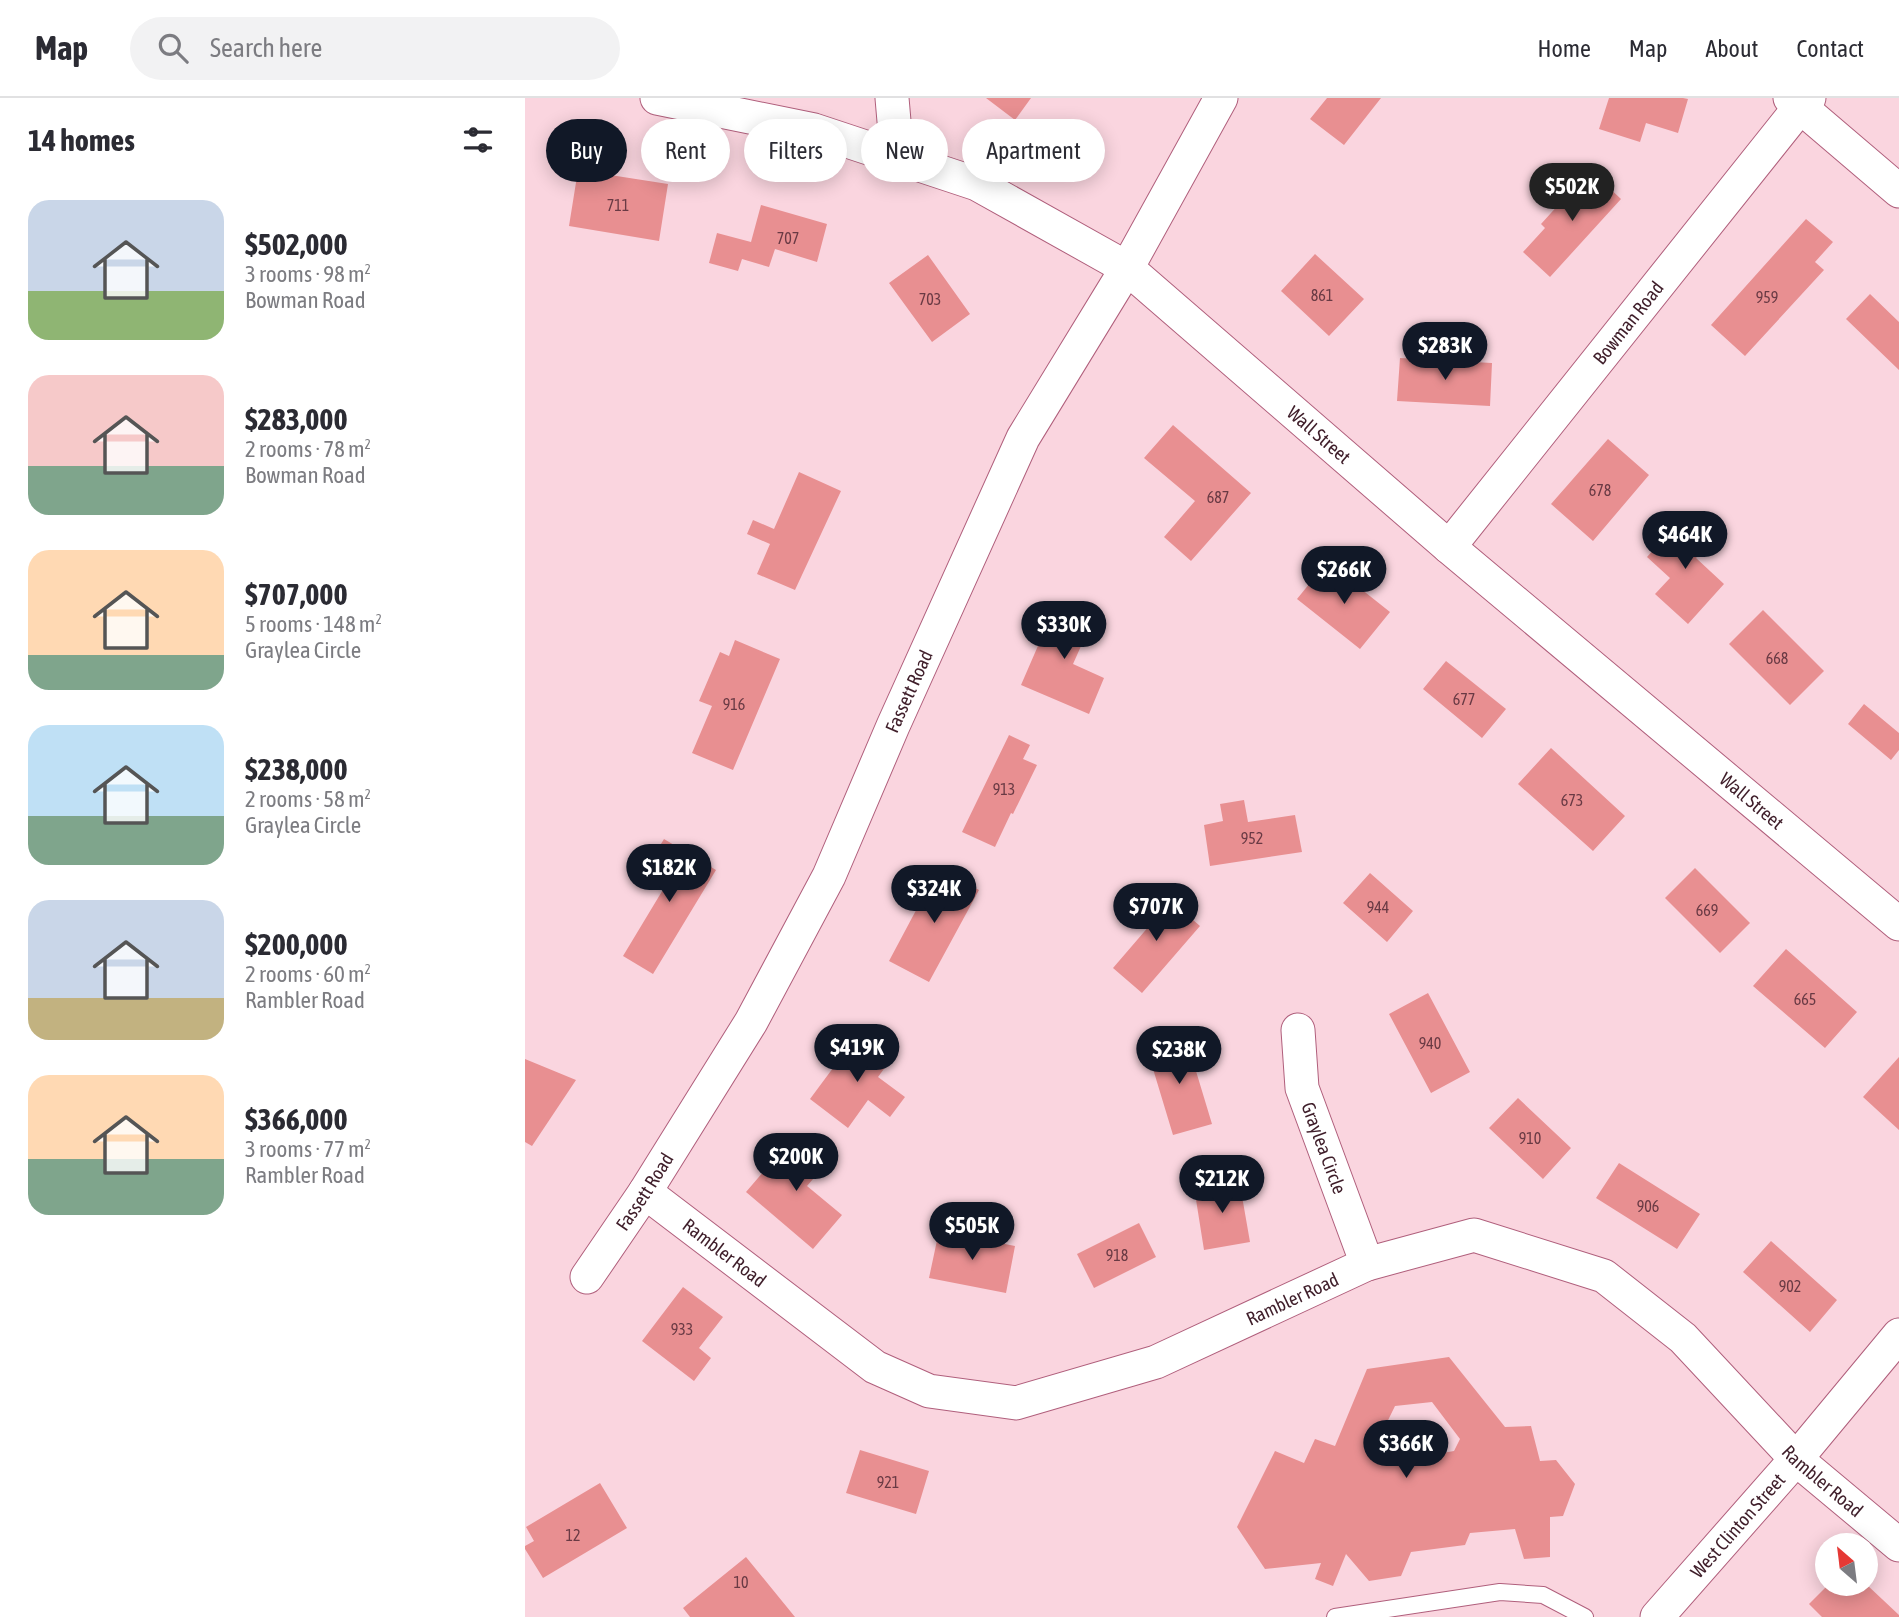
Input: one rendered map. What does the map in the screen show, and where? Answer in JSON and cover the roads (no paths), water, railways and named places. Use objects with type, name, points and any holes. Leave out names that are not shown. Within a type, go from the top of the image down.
[{"type":"street","name":"Wall Street","points":[[657,98],[814,130],[861,145]]},
{"type":"street","points":[[892,98],[894,119]]},
{"type":"street","name":"Fassett Road","points":[[587,1277],[645,1192],[751,1022],[829,876],[893,726],[1023,438],[1127,268],[1221,98]]},
{"type":"street","points":[[1800,101],[1899,191]]},
{"type":"street","name":"Bowman Road","points":[[1448,547],[1800,101]]},
{"type":"street","name":"Wall Street","points":[[948,174],[977,184],[1127,268],[1448,547],[1899,924]]},
{"type":"street","name":"Graylea Circle","points":[[1298,1030],[1302,1088],[1367,1264]]},
{"type":"street","name":"Rambler Road","points":[[645,1192],[875,1367],[929,1391],[1016,1403],[1156,1362],[1367,1264],[1474,1235],[1604,1276],[1683,1338],[1796,1459],[1899,1545]]},
{"type":"street","name":"West Clinton Street","points":[[1657,1617],[1796,1459],[1899,1335]]},
{"type":"lane","points":[[1335,1617],[1500,1592],[1543,1595],[1585,1617]]}]
